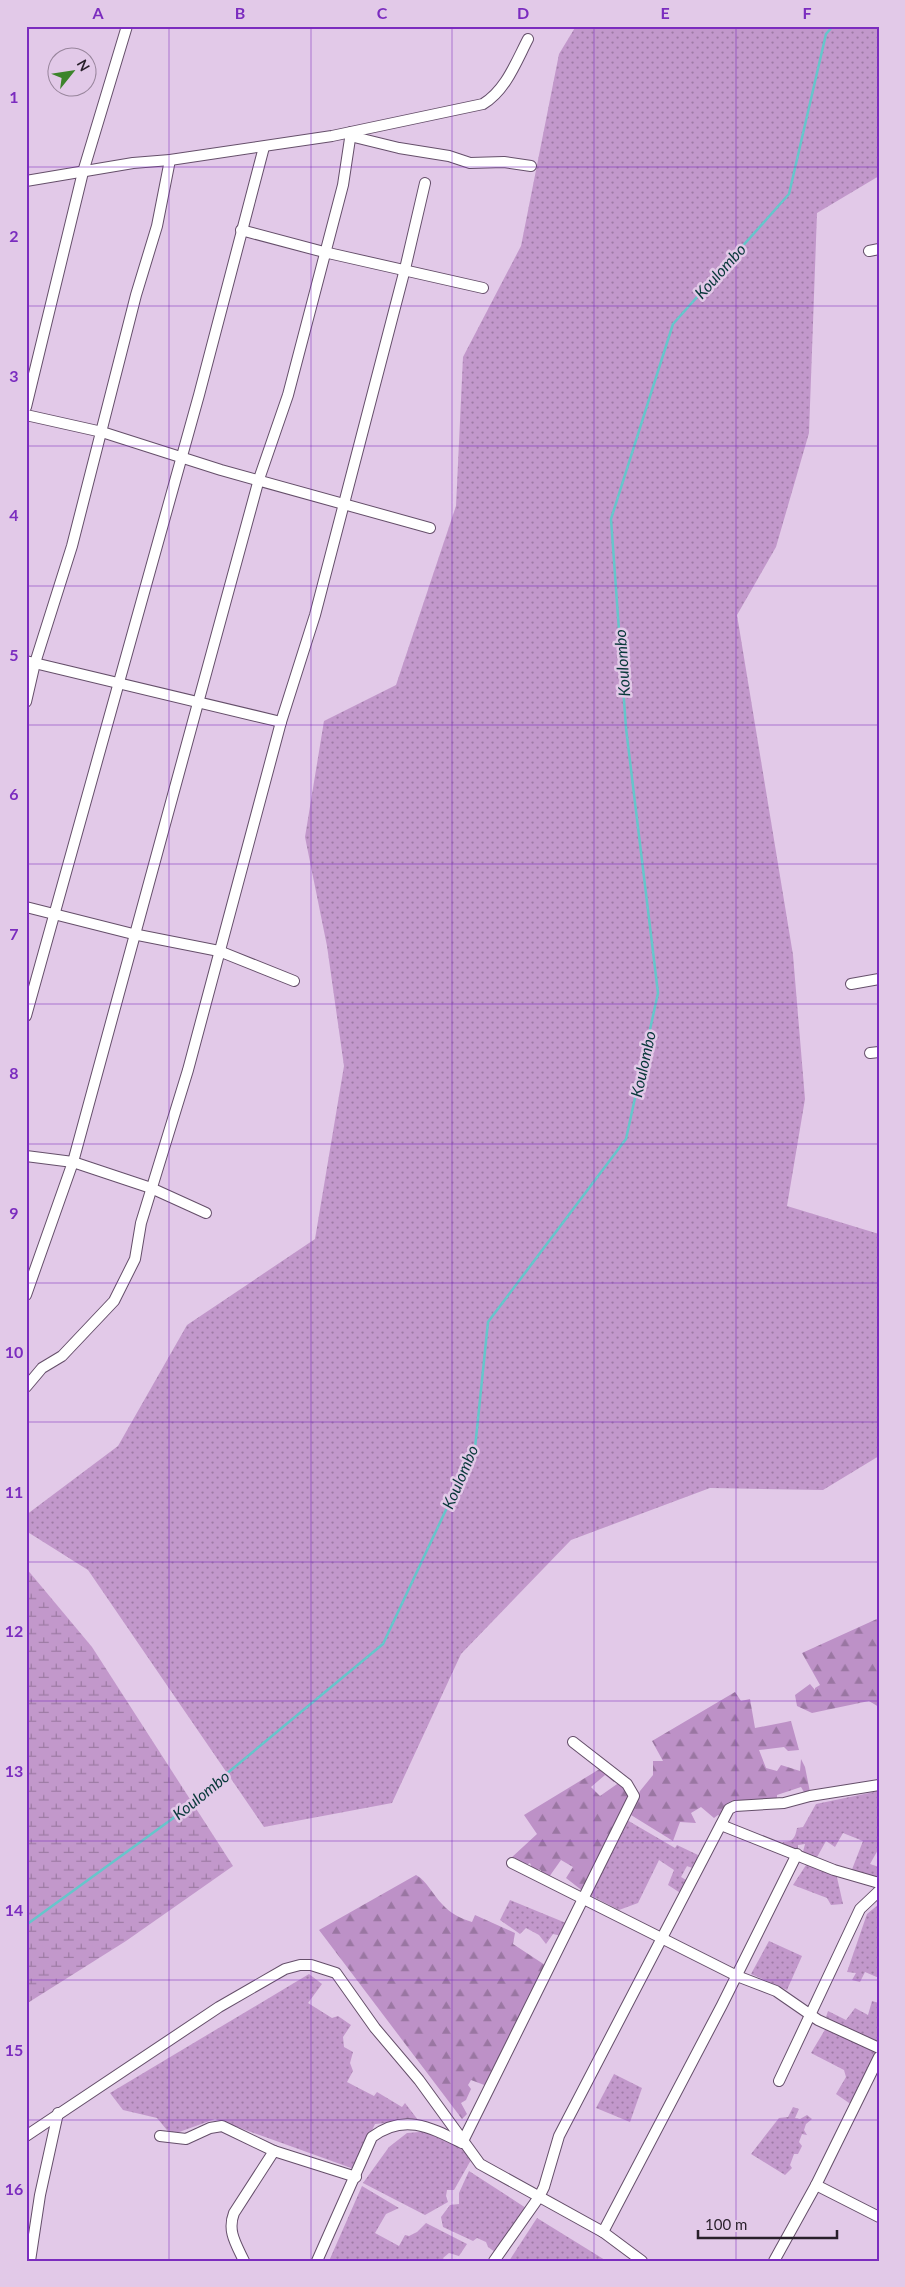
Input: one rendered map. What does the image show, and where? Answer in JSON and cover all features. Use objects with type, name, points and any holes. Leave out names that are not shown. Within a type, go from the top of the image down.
[{"type":"street","points":[[26,407],[83,172],[127,26]]},
{"type":"street","points":[[26,181],[133,163],[170,160],[350,134],[483,104],[505,84],[528,39]]},
{"type":"street","points":[[350,134],[398,148],[449,156],[470,163],[504,162],[531,166]]},
{"type":"street","points":[[26,1296],[73,1162],[259,479],[288,395],[343,185],[350,134]]},
{"type":"street","points":[[26,1016],[117,683],[199,395],[264,147]]},
{"type":"street","points":[[26,702],[30,662],[72,546],[136,295],[157,226],[170,160]]},
{"type":"street","points":[[26,1387],[42,1368],[68,1351],[114,1300],[134,1259],[140,1223],[188,1070],[252,838],[281,722],[315,615],[405,269],[425,183]]},
{"type":"street","points":[[241,230],[324,252],[483,288]]},
{"type":"street","points":[[26,415],[102,432],[180,458],[430,528]]},
{"type":"street","points":[[30,662],[281,722]]},
{"type":"street","points":[[26,907],[134,934],[219,952],[294,981]]},
{"type":"street","points":[[851,984],[879,979]]},
{"type":"street","points":[[26,1156],[73,1162],[151,1188],[206,1213]]},
{"type":"street","points":[[462,2142],[634,1796],[627,1784],[574,1742]]},
{"type":"street","points":[[494,2261],[539,2197],[544,2187],[559,2136],[729,1809],[734,1806],[784,1803],[810,1796],[879,1785]]},
{"type":"street","points":[[721,1825],[834,1870],[879,1883]]},
{"type":"street","points":[[602,2232],[737,1976],[797,1854]]},
{"type":"street","points":[[512,1863],[737,1976],[776,1991],[810,2016],[868,2045],[879,2048]]},
{"type":"street","points":[[778,2081],[860,1909],[869,1898],[879,1892]]},
{"type":"street","points":[[26,2136],[219,2007],[285,1970],[305,1965],[336,1973],[375,2028],[419,2080],[462,2142],[480,2164],[602,2232],[642,2261]]},
{"type":"street","points":[[774,2261],[816,2185],[879,2057]]},
{"type":"street","points":[[30,2261],[40,2195],[58,2113]]},
{"type":"street","points":[[316,2261],[356,2177],[372,2137],[385,2128],[402,2124],[415,2124],[437,2130],[462,2142]]},
{"type":"street","points":[[160,2136],[186,2139],[210,2128],[222,2126],[274,2151],[356,2177]]},
{"type":"street","points":[[244,2261],[232,2234],[231,2222],[234,2213],[274,2151]]},
{"type":"street","points":[[816,2185],[879,2217]]},
{"type":"green space","points":[[576,26],[879,26],[879,176],[817,213],[809,433],[776,547],[737,615],[793,955],[805,1099],[787,1206],[879,1234],[879,1456],[823,1490],[710,1488],[571,1540],[461,1654],[392,1803],[264,1827],[88,1570],[26,1531],[26,1515],[118,1446],[187,1325],[315,1239],[344,1066],[327,946],[305,837],[324,721],[396,685],[456,506],[463,357],[521,246],[559,54]]},
{"type":"green space","points":[[26,1568],[92,1647],[233,1866],[126,1941],[26,2004]]},
{"type":"green space","points":[[879,1618],[879,1707],[869,1701],[812,1713],[797,1706],[795,1695],[810,1684],[815,1690],[820,1685],[802,1653]]},
{"type":"green space","points":[[735,1692],[741,1701],[750,1699],[755,1728],[791,1721],[799,1750],[788,1751],[784,1747],[759,1750],[766,1768],[777,1771],[781,1765],[800,1771],[801,1759],[805,1767],[810,1792],[804,1792],[801,1787],[777,1795],[777,1801],[725,1805],[721,1817],[718,1815],[714,1818],[701,1807],[691,1813],[696,1823],[680,1822],[673,1841],[631,1815],[640,1791],[653,1775],[653,1761],[663,1761],[652,1741]]},
{"type":"green space","points":[[603,1767],[619,1780],[614,1782],[605,1775],[591,1787],[600,1796],[620,1782],[631,1797],[584,1892],[566,1878],[573,1867],[561,1860],[549,1877],[541,1874],[541,1870],[532,1868],[530,1863],[524,1866],[511,1858],[537,1834],[524,1815]]},
{"type":"green space","points":[[879,1791],[879,1848],[870,1864],[879,1867],[879,1879],[851,1872],[863,1841],[843,1833],[835,1847],[826,1841],[816,1859],[803,1852],[805,1844],[798,1845],[798,1852],[781,1845],[783,1842],[793,1839],[797,1828],[803,1827],[816,1804]]},
{"type":"green space","points":[[627,1820],[675,1848],[677,1845],[698,1855],[695,1869],[687,1866],[681,1877],[688,1881],[682,1894],[668,1885],[674,1870],[659,1860],[638,1903],[619,1910],[590,1895]]},
{"type":"green space","points":[[808,1862],[836,1873],[843,1904],[831,1905],[827,1898],[793,1885]]},
{"type":"green space","points":[[416,1875],[452,1913],[472,1922],[475,1915],[515,1933],[513,1944],[548,1967],[487,2086],[471,2080],[468,2085],[471,2089],[466,2100],[461,2103],[467,2114],[462,2119],[319,1930]]},
{"type":"green space","points":[[510,1900],[566,1923],[562,1936],[553,1934],[546,1944],[539,1935],[526,1928],[520,1934],[500,1920]]},
{"type":"green space","points":[[879,1904],[879,1978],[865,1972],[860,1982],[852,1980],[856,1973],[847,1972],[867,1914]]},
{"type":"green space","points":[[769,1941],[802,1956],[787,1990],[751,1974]]},
{"type":"green space","points":[[309,1974],[322,1984],[308,2003],[332,2018],[338,2016],[351,2025],[343,2037],[344,2047],[353,2052],[350,2063],[353,2071],[347,2082],[374,2096],[377,2092],[402,2107],[405,2103],[418,2120],[375,2124],[354,2169],[215,2119],[171,2135],[157,2118],[123,2110],[110,2093]]},
{"type":"green space","points":[[872,2001],[879,2003],[879,2045],[826,2017],[828,2011],[846,2020],[855,2008],[868,2015]]},
{"type":"green space","points":[[826,2028],[878,2052],[852,2105],[836,2094],[846,2077],[844,2070],[811,2053]]},
{"type":"green space","points":[[614,2074],[642,2088],[630,2122],[596,2108]]},
{"type":"green space","points":[[793,2107],[799,2109],[795,2118],[800,2119],[807,2115],[812,2119],[806,2124],[804,2130],[807,2135],[802,2134],[799,2142],[802,2146],[798,2154],[794,2154],[790,2165],[792,2168],[785,2175],[751,2154],[779,2118],[788,2117]]},
{"type":"green space","points":[[432,2131],[462,2147],[471,2160],[454,2190],[447,2190],[448,2202],[425,2215],[363,2183],[389,2147],[407,2133]]},
{"type":"green space","points":[[469,2171],[526,2208],[495,2252],[488,2247],[486,2242],[477,2238],[473,2241],[443,2227],[441,2217],[450,2205],[459,2204],[459,2193]]},
{"type":"green space","points":[[362,2186],[399,2208],[386,2214],[375,2233],[399,2246],[405,2235],[409,2236],[417,2232],[426,2223],[467,2244],[459,2256],[449,2253],[443,2258],[445,2261],[329,2261]]},
{"type":"green space","points":[[537,2218],[605,2260],[605,2261],[509,2261]]},
{"type":"waterway","name":"Koulombo","points":[[26,1925],[172,1819],[383,1644],[475,1448],[488,1322],[626,1139],[658,993],[626,728],[611,519],[673,324],[789,194],[826,34],[833,26]]}]
